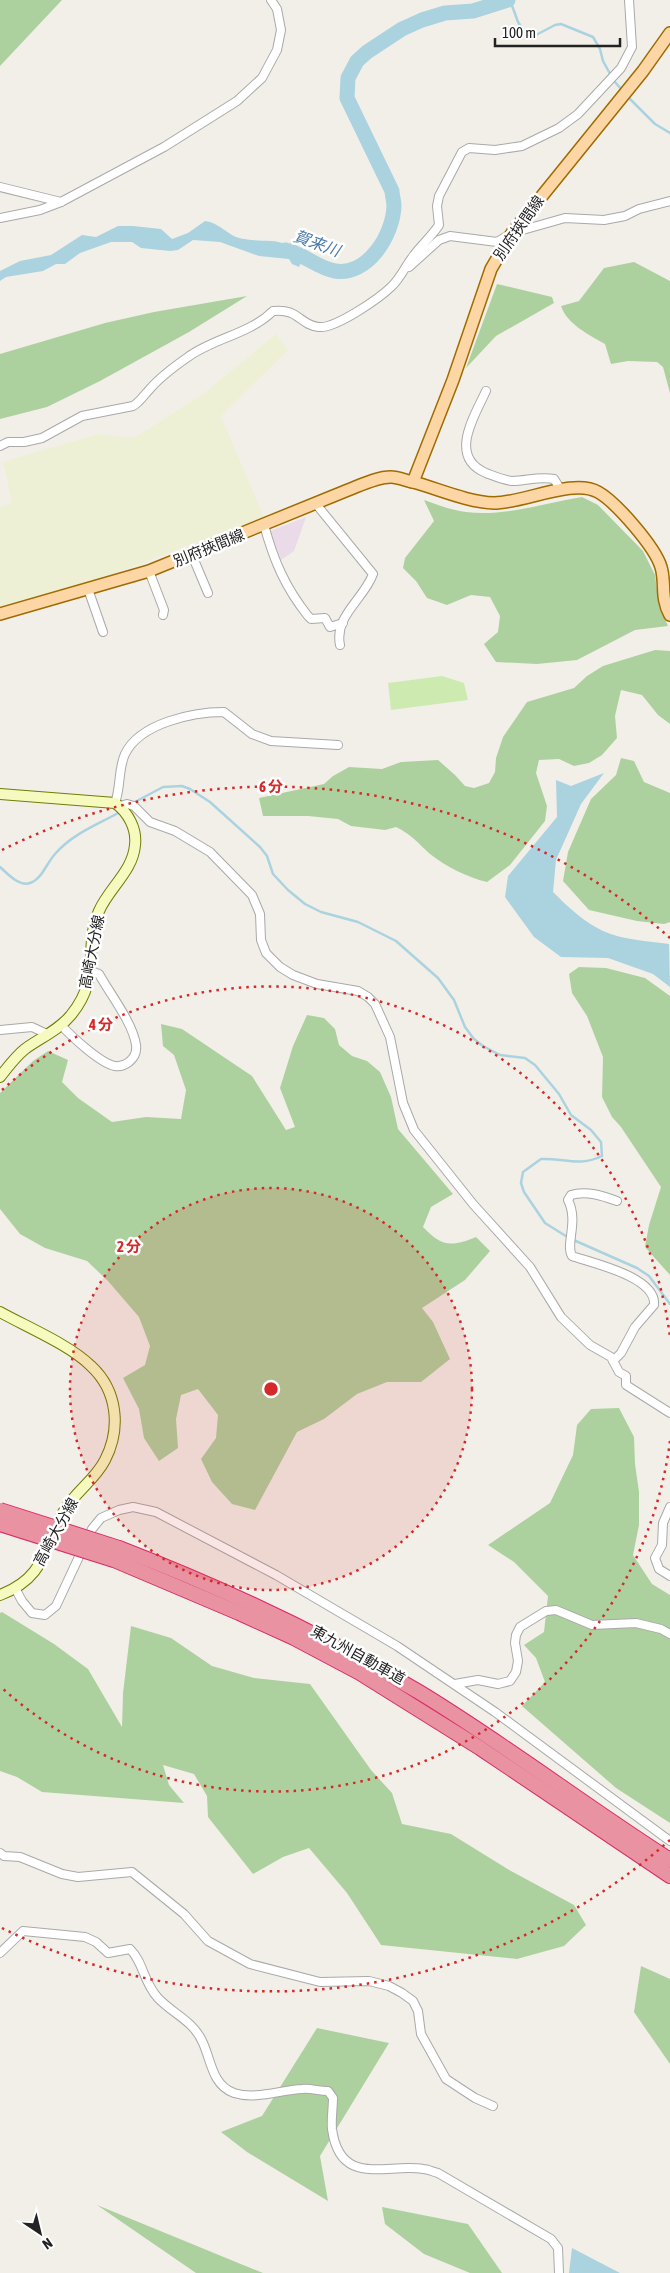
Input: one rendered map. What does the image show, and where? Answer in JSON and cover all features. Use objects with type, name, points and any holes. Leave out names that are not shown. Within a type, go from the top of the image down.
[{"type":"highway","name":"東九州自動車道","points":[[0,1510],[244,1599],[363,1659],[486,1735],[670,1860]]},
{"type":"highway","name":"東九州自動車道","points":[[0,1524],[117,1554],[294,1638],[360,1673],[480,1748],[670,1876]]},
{"type":"main road","name":"別府挾間線","points":[[413,482],[453,380],[491,269],[512,233],[643,71],[670,33]]},
{"type":"main road","name":"別府挾間線","points":[[0,614],[149,571],[372,481],[392,477],[469,499],[493,503],[518,501],[561,490],[585,488],[598,492],[635,527],[652,550],[662,568],[665,606],[670,615]]},
{"type":"main road","points":[[0,794],[117,804]]},
{"type":"main road","name":"高崎大分線","points":[[0,1077],[23,1051],[61,1025],[71,1014],[86,991],[91,970],[98,912],[109,892],[131,863],[135,844],[133,827],[117,804]]},
{"type":"main road","name":"高崎大分線","points":[[0,1312],[72,1352],[91,1366],[110,1395],[116,1413],[114,1429],[104,1461],[66,1507],[43,1561],[30,1576],[15,1588],[0,1595]]},
{"type":"street","points":[[0,218],[40,210],[61,202],[164,147],[237,101],[262,78],[276,50],[281,30],[277,9],[271,0]]},
{"type":"street","points":[[0,446],[8,442],[42,438],[82,416],[133,406],[140,402],[149,389],[188,357],[211,343],[264,320],[273,312],[292,312],[308,324],[319,327],[332,326],[380,297],[393,285],[414,255],[439,225],[437,206],[439,196],[462,152],[470,148],[511,149],[522,146],[559,128],[578,114],[622,68],[632,47],[629,0]]},
{"type":"street","points":[[0,187],[61,202]]},
{"type":"street","points":[[404,270],[419,260],[439,240],[450,236],[497,242],[512,233],[565,218],[604,220],[625,216],[639,209],[670,201]]},
{"type":"street","points":[[486,390],[465,447],[468,458],[476,468],[508,481],[523,481],[545,477],[554,479],[561,490]]},
{"type":"street","points":[[316,504],[373,574],[342,623],[339,632],[340,645]]},
{"type":"street","points":[[264,525],[280,572],[308,616],[311,618],[325,618],[330,626],[342,623]]},
{"type":"street","points":[[192,555],[208,593]]},
{"type":"street","points":[[149,571],[164,610],[163,615]]},
{"type":"street","points":[[88,589],[104,632]]},
{"type":"street","points":[[338,745],[271,741],[252,734],[224,712],[189,714],[157,726],[134,741],[128,748],[122,763],[117,804],[134,806],[155,825],[175,831],[210,852],[252,895],[260,914],[261,940],[266,953],[280,967],[293,975],[317,984],[358,991],[375,1004],[390,1037],[403,1103],[414,1130],[474,1204],[530,1267],[561,1317],[590,1345],[611,1357],[619,1372],[626,1376],[626,1385],[670,1413]]},
{"type":"street","points":[[61,1025],[70,1035],[114,1066],[124,1066],[132,1060],[136,1053],[136,1045],[130,1028],[99,974],[91,970]]},
{"type":"street","points":[[0,1030],[32,1028],[47,1034]]},
{"type":"street","points":[[613,1361],[621,1354],[634,1327],[654,1304],[653,1295],[639,1280],[572,1256],[570,1250],[574,1217],[568,1200],[571,1195],[581,1193],[594,1194],[618,1201]]},
{"type":"street","points":[[15,1588],[22,1601],[32,1613],[45,1615],[56,1606],[92,1529],[102,1518],[133,1507],[156,1512],[276,1576],[398,1646],[455,1684],[670,1841]]},
{"type":"street","points":[[670,1507],[663,1522],[662,1545],[655,1558],[659,1570],[670,1576]]},
{"type":"street","points":[[455,1684],[478,1680],[498,1684],[510,1681],[516,1672],[518,1661],[514,1643],[520,1627],[546,1611],[556,1610],[592,1625],[636,1623],[661,1628],[670,1634]]},
{"type":"street","points":[[0,1854],[20,1857],[62,1874],[78,1877],[132,1872],[184,1914],[208,1941],[250,1964],[320,1982],[369,1981],[389,1986],[414,2002],[418,2011],[421,2034],[446,2079],[475,2098],[493,2106]]},
{"type":"street","points":[[0,1953],[23,1931],[85,1937],[96,1942],[108,1954],[130,1949],[138,1957],[146,1984],[158,1998],[195,2029],[204,2044],[211,2069],[224,2088],[233,2093],[251,2095],[304,2088],[316,2092],[328,2091],[333,2098],[332,2129],[335,2142],[349,2163],[376,2171],[422,2168],[438,2173],[550,2239],[558,2248],[559,2273]]},
{"type":"shaded area","points":[[306,517],[294,551],[281,560],[270,531]]},
{"type":"green space","points":[[0,0],[62,0],[0,66]]},
{"type":"green space","points":[[634,262],[670,281],[670,393],[663,367],[657,362],[628,361],[611,364],[605,344],[573,324],[561,306],[579,301],[604,268]]},
{"type":"green space","points":[[497,284],[552,297],[554,303],[496,336],[466,368]]},
{"type":"green space","points":[[247,296],[189,332],[100,381],[47,407],[0,419],[0,354],[105,323],[154,312]]},
{"type":"green space","points":[[276,334],[288,350],[221,416],[264,517],[73,589],[0,607],[0,507],[12,502],[3,462],[98,434],[134,438],[203,394]]},
{"type":"green space","points":[[582,497],[598,505],[643,551],[655,575],[659,606],[668,626],[635,630],[577,660],[537,664],[496,662],[484,644],[498,632],[500,616],[490,597],[471,595],[447,605],[427,598],[416,581],[403,568],[405,558],[434,521],[424,500],[455,510],[495,513]]},
{"type":"green space","points":[[655,650],[670,651],[670,724],[658,715],[642,695],[621,690],[615,716],[617,738],[602,755],[589,763],[574,766],[559,759],[539,760],[536,773],[547,806],[545,821],[510,865],[487,882],[457,871],[443,863],[396,827],[385,830],[351,826],[338,819],[308,816],[263,816],[259,798],[324,784],[333,776],[349,767],[382,769],[401,762],[438,760],[465,786],[474,788],[489,783],[495,772],[496,758],[503,737],[527,702],[574,688],[587,676],[603,666]]},
{"type":"green space","points":[[442,676],[464,683],[468,700],[391,710],[388,683]]},
{"type":"green space","points":[[621,758],[634,761],[644,782],[670,793],[670,922],[664,924],[637,921],[589,910],[563,881],[568,852],[591,799],[616,775]]},
{"type":"green space","points":[[579,967],[606,968],[645,978],[670,996],[670,1275],[645,1247],[649,1225],[661,1187],[621,1127],[612,1117],[602,1097],[603,1057],[587,1016],[572,993],[569,974]]},
{"type":"green space","points":[[307,1015],[324,1018],[335,1029],[339,1045],[352,1056],[367,1061],[380,1072],[391,1097],[398,1129],[453,1194],[431,1207],[423,1227],[442,1242],[454,1244],[476,1237],[490,1251],[465,1280],[422,1308],[433,1322],[450,1359],[421,1382],[387,1382],[357,1394],[324,1419],[297,1432],[255,1510],[232,1504],[212,1482],[201,1459],[216,1438],[218,1415],[198,1389],[181,1395],[176,1419],[178,1448],[159,1461],[144,1438],[139,1409],[123,1378],[145,1365],[150,1346],[139,1317],[108,1281],[87,1261],[45,1248],[20,1234],[0,1209],[0,1093],[33,1061],[48,1051],[68,1060],[62,1082],[78,1098],[112,1122],[146,1117],[181,1119],[186,1090],[174,1055],[163,1046],[161,1024],[182,1029],[252,1076],[286,1130],[295,1127],[280,1088],[293,1046]]},
{"type":"green space","points":[[619,1408],[634,1437],[639,1492],[639,1525],[633,1555],[652,1584],[670,1595],[670,1823],[616,1788],[522,1706],[545,1682],[536,1658],[524,1645],[544,1632],[548,1596],[514,1562],[488,1545],[550,1503],[573,1455],[577,1425],[591,1409]]},
{"type":"green space","points":[[2,1612],[54,1644],[88,1669],[122,1727],[123,1693],[131,1626],[171,1638],[212,1666],[254,1678],[310,1684],[371,1770],[392,1793],[402,1824],[451,1834],[511,1871],[574,1905],[586,1925],[564,1946],[517,1959],[381,1945],[347,1893],[309,1848],[283,1857],[253,1874],[208,1817],[207,1796],[194,1774],[163,1765],[169,1785],[184,1803],[42,1792],[17,1777],[0,1771],[0,1613]]},
{"type":"green space","points":[[641,1966],[670,1979],[670,2064],[634,2012]]},
{"type":"green space","points":[[317,2028],[389,2043],[320,2156],[328,2201],[247,2152],[221,2132],[262,2116]]},
{"type":"green space","points":[[97,2205],[263,2273],[196,2273]]},
{"type":"green space","points":[[382,2207],[468,2224],[502,2273],[470,2273],[424,2254],[385,2224]]},
{"type":"water","points":[[205,221],[217,225],[236,237],[276,242],[305,253],[299,267],[292,264],[289,259],[259,256],[220,242],[193,240],[178,250],[170,251],[141,248],[132,242],[111,242],[80,253],[65,264],[56,264],[43,271],[6,277],[0,281],[0,271],[20,261],[51,255],[82,235],[96,237],[118,226],[133,226],[161,229],[172,239],[188,233]]},
{"type":"water","points":[[604,773],[581,804],[556,860],[553,892],[570,909],[603,931],[627,938],[669,944],[670,987],[653,974],[608,958],[561,957],[534,937],[505,897],[508,876],[557,817],[556,780],[571,786]]},
{"type":"water","points":[[572,2248],[620,2273],[569,2273]]},
{"type":"waterway","name":"賀来川","points":[[285,250],[298,254],[322,267],[335,271],[347,271],[358,267],[368,260],[384,241],[389,229],[394,206],[392,191],[347,98],[348,78],[357,61],[367,52],[402,29],[422,20],[445,13],[473,11],[508,0]]},
{"type":"waterway","points":[[510,0],[518,22],[526,34],[536,35],[555,25],[561,24],[593,37],[614,81],[623,91]]},
{"type":"waterway","points":[[628,97],[655,124],[670,133]]},
{"type":"waterway","points":[[133,803],[163,787],[182,786],[210,802],[260,847],[267,856],[273,874],[305,904],[321,912],[358,922],[396,941],[438,978],[454,1000],[465,1027],[474,1039],[500,1055],[525,1058],[535,1065],[559,1094],[571,1115],[591,1130],[601,1142],[602,1156],[579,1162],[541,1159],[523,1172],[521,1183],[524,1192],[545,1223],[569,1238],[637,1268],[649,1276],[670,1304]]},
{"type":"waterway","points":[[0,867],[18,881],[26,884],[30,883],[41,875],[55,854],[69,841],[85,830],[120,812]]}]
